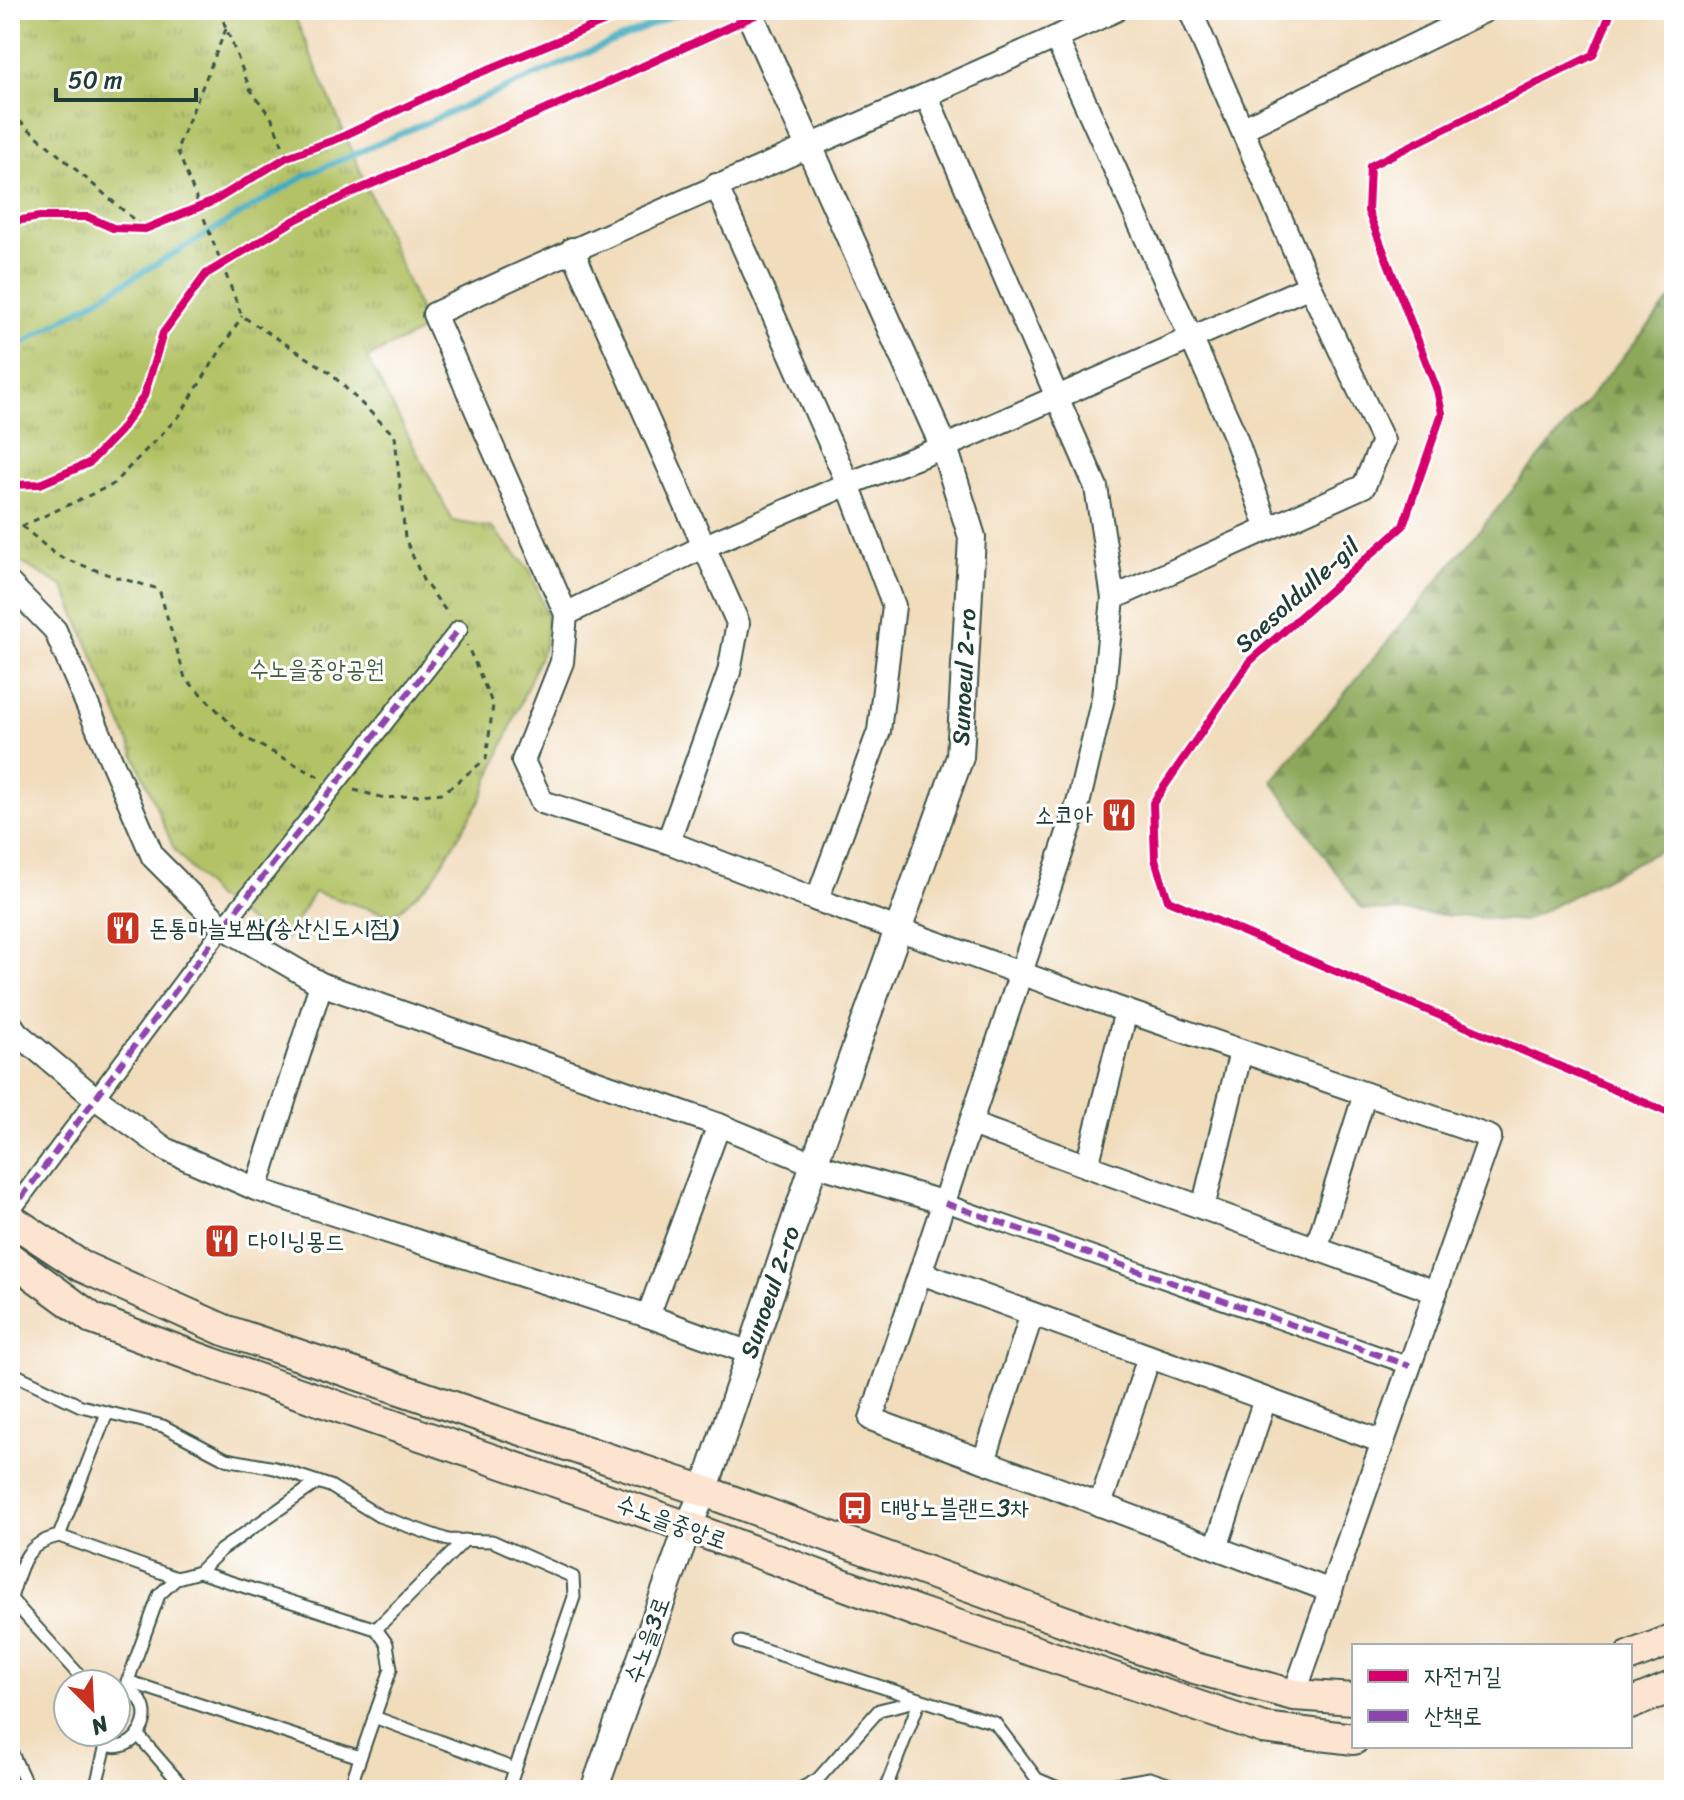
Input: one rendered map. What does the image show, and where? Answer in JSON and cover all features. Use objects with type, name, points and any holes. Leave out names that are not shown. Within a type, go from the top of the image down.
[{"type":"main road","name":"수노을중앙로","points":[[10,1216],[81,1266],[224,1330],[704,1491],[1191,1667],[1294,1695],[1352,1699]]},
{"type":"main road","name":"수노을중앙로","points":[[10,1258],[93,1319],[241,1373],[688,1527],[918,1612],[1263,1728],[1352,1739]]},
{"type":"main road","points":[[1632,1655],[1674,1639]]},
{"type":"main road","points":[[1632,1703],[1674,1686]]},
{"type":"street","name":"Sunoeul 2-ro","points":[[704,1491],[814,1164],[960,757],[972,537],[944,447],[748,10]]},
{"type":"street","points":[[1116,10],[927,97],[572,249],[434,314],[566,614],[562,662],[523,761],[542,802],[668,842],[817,900],[1126,1011],[1490,1137],[1294,1695]]},
{"type":"street","points":[[1113,598],[1364,486],[1383,441],[1310,286],[1190,10]]},
{"type":"street","points":[[1242,129],[1486,10]]},
{"type":"street","points":[[1056,38],[1233,431],[1268,529]]},
{"type":"street","points":[[927,97],[1096,487],[1113,598],[1103,698],[1079,800],[871,1419],[1331,1591]]},
{"type":"street","points":[[716,185],[848,484],[894,606],[879,731],[817,900]]},
{"type":"street","points":[[572,249],[738,623],[729,672],[668,842]]},
{"type":"street","points":[[566,614],[703,547],[848,484],[944,447],[1310,286]]},
{"type":"street","points":[[10,584],[55,630],[153,857],[223,927],[321,984],[719,1125],[814,1164],[945,1203],[1410,1366]]},
{"type":"street","points":[[10,1216],[94,1097],[223,927],[459,629]]},
{"type":"street","points":[[256,1189],[321,984]]},
{"type":"street","points":[[1087,1166],[1126,1011]]},
{"type":"street","points":[[10,1023],[17,1033],[94,1097],[167,1150],[256,1189],[648,1316],[750,1353]]},
{"type":"street","points":[[1203,1208],[1241,1051]]},
{"type":"street","points":[[1316,1249],[1365,1094]]},
{"type":"street","points":[[971,1124],[1436,1292]]},
{"type":"street","points":[[648,1316],[719,1125]]},
{"type":"street","points":[[921,1273],[1383,1442]]},
{"type":"street","points":[[984,1461],[1032,1314]]},
{"type":"street","points":[[1100,1505],[1149,1357]]},
{"type":"street","points":[[1216,1548],[1265,1399]]},
{"type":"street","name":"수노을3로","points":[[594,1790],[688,1527],[704,1491]]},
{"type":"lane","points":[[10,1372],[81,1406],[163,1426],[226,1459],[275,1468],[330,1486],[379,1516],[448,1540],[492,1541],[573,1577],[574,1597],[508,1790]]},
{"type":"lane","points":[[59,1536],[107,1413]]},
{"type":"lane","points":[[130,1668],[159,1595],[177,1578],[199,1572],[221,1550],[318,1482]]},
{"type":"lane","points":[[73,1668],[10,1599],[25,1556],[41,1540],[59,1536],[177,1578]]},
{"type":"lane","points":[[376,1629],[465,1540]]},
{"type":"lane","points":[[199,1572],[376,1629],[387,1644],[391,1669],[349,1790]]},
{"type":"lane","points":[[740,1642],[995,1723],[1037,1779],[1063,1790]]},
{"type":"lane","points":[[132,1689],[360,1757]]},
{"type":"lane","points":[[132,1692],[145,1713],[144,1723],[132,1740]]},
{"type":"lane","points":[[798,1790],[818,1779],[879,1710],[920,1700]]},
{"type":"lane","points":[[885,1790],[920,1700]]},
{"type":"lane","points":[[374,1717],[515,1769]]},
{"type":"lane","points":[[138,1735],[186,1790]]},
{"type":"lane","points":[[95,1790],[105,1748]]},
{"type":"lane","points":[[10,1749],[29,1790]]},
{"type":"lane","points":[[1079,1790],[1150,1778],[1186,1790]]},
{"type":"path","points":[[219,10],[250,89],[272,119],[287,157]]},
{"type":"path","points":[[22,526],[57,556],[159,589],[185,678],[244,737],[335,785],[385,798],[443,793],[486,759],[493,705],[459,629],[423,580],[405,538],[395,436],[328,371],[242,316],[177,149],[226,29]]},
{"type":"path","points":[[10,113],[145,229]]},
{"type":"path","points":[[10,526],[22,526],[112,485],[180,415],[242,316]]},
{"type":"green space","name":"수노을중앙공원","points":[[10,10],[292,10],[427,328],[367,358],[453,521],[492,528],[530,570],[547,616],[545,644],[480,801],[432,880],[393,916],[314,892],[285,940],[262,931],[215,897],[174,849],[64,587],[10,556]]},
{"type":"green space","points":[[1674,295],[1674,843],[1524,921],[1362,909],[1272,781]]},
{"type":"waterway","points":[[10,351],[306,175],[686,10]]},
{"type":"marked path","points":[[10,1213],[223,927],[459,629]]},
{"type":"marked path","points":[[945,1203],[1410,1366]]},
{"type":"cycle path","points":[[10,222],[39,217],[88,217],[113,228],[145,229],[214,201],[287,157],[337,139],[467,78],[632,10]]},
{"type":"cycle path","points":[[10,485],[40,484],[89,463],[120,431],[144,396],[163,333],[206,274],[295,220],[353,192],[582,94],[766,10]]},
{"type":"cycle path","name":"Saesoldulle-gil","points":[[1612,10],[1593,55],[1370,166],[1368,211],[1437,390],[1442,413],[1403,526],[1250,661],[1153,803],[1155,859],[1168,900],[1674,1115]]},
{"type":"place","name":"소코아","points":[[1119,815]]},
{"type":"place","name":"돈통마늘보쌈(송산신도시점)","points":[[123,928]]},
{"type":"place","name":"다이닝몽드","points":[[222,1241]]},
{"type":"place","name":"대방노블랜드3차","points":[[855,1508]]}]
